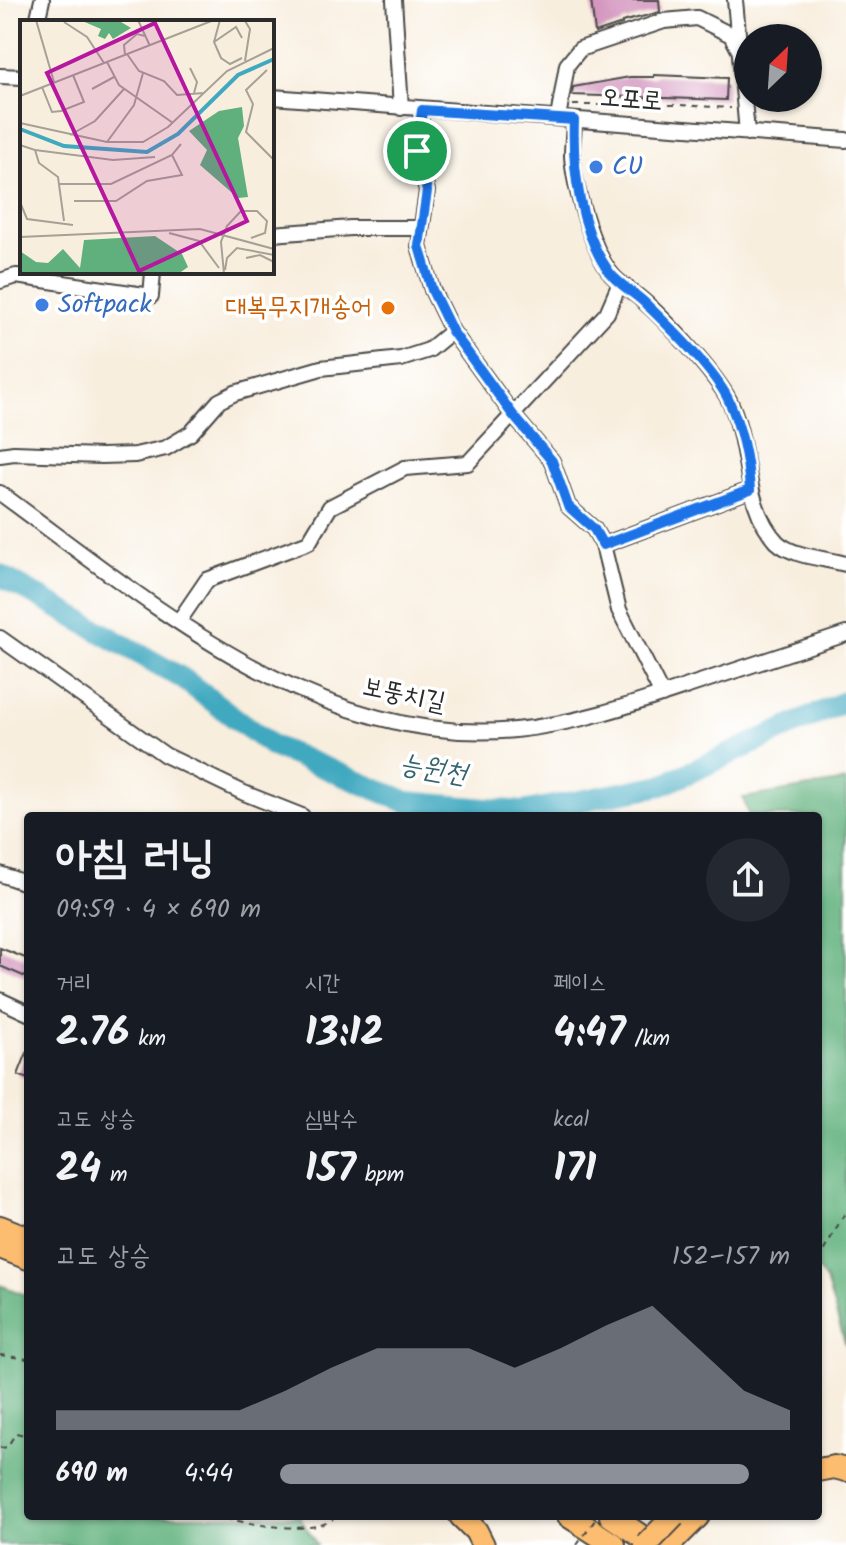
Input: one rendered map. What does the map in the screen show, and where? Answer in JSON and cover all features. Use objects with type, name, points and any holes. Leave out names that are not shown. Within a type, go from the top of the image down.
[{"type":"highway","points":[[0,1227],[24,1236]]},
{"type":"highway","points":[[0,1247],[24,1256]]},
{"type":"highway","points":[[822,1456],[846,1457]]},
{"type":"highway","points":[[822,1469],[834,1467],[846,1470]]},
{"type":"highway","points":[[465,1520],[476,1531],[483,1545]]},
{"type":"highway","points":[[575,1520],[614,1545]]},
{"type":"highway","points":[[617,1520],[654,1545]]},
{"type":"highway","points":[[646,1545],[670,1520]]},
{"type":"highway","points":[[669,1545],[694,1520]]},
{"type":"street","points":[[37,20],[42,0]]},
{"type":"street","points":[[394,0],[401,108]]},
{"type":"street","points":[[735,0],[737,24]]},
{"type":"street","points":[[559,112],[567,65],[580,49],[664,21],[697,18],[731,35],[734,41]]},
{"type":"street","points":[[0,76],[20,77]]},
{"type":"street","name":"오포로","points":[[274,97],[422,110],[559,112],[574,120],[846,140]]},
{"type":"street","points":[[422,110],[417,151],[427,191],[419,246],[432,290],[452,331],[513,415],[552,461],[568,506],[594,529],[603,545],[619,610],[662,695]]},
{"type":"street","points":[[745,112],[747,133]]},
{"type":"street","points":[[574,120],[572,155],[580,197],[602,260],[620,283],[671,328],[728,399],[744,442],[750,490],[770,532],[780,544],[792,551],[846,564]]},
{"type":"street","points":[[274,234],[351,228],[421,228]]},
{"type":"street","points":[[0,281],[16,276],[151,296],[153,274]]},
{"type":"street","points":[[179,621],[207,580],[309,542],[330,507],[405,468],[468,463],[607,313],[620,283]]},
{"type":"street","points":[[0,455],[124,455],[166,448],[191,433],[219,401],[235,393],[321,368],[401,359],[429,350],[452,331]]},
{"type":"street","points":[[603,545],[750,490]]},
{"type":"street","name":"보뚱치길","points":[[0,493],[179,621],[278,680],[363,713],[411,726],[461,731],[515,730],[616,710],[846,634]]},
{"type":"street","points":[[0,638],[165,755],[292,812]]},
{"type":"street","points":[[0,874],[24,883]]},
{"type":"street","points":[[0,1000],[24,1011]]},
{"type":"path","points":[[559,112],[679,105],[734,108]]},
{"type":"path","points":[[822,1254],[846,1211]]},
{"type":"path","points":[[0,1355],[24,1358]]},
{"type":"path","points":[[0,1448],[7,1447],[16,1433],[24,1435]]},
{"type":"path","points":[[244,1520],[311,1529],[333,1520]]},
{"type":"path","points":[[577,1545],[595,1520]]},
{"type":"green space","points":[[846,781],[846,1345],[822,1275],[822,812],[748,812],[743,798]]},
{"type":"green space","points":[[0,1285],[24,1294],[24,1520],[301,1520],[317,1545],[0,1545]]},
{"type":"building","points":[[591,0],[659,0],[660,12],[595,33]]},
{"type":"building","points":[[654,75],[727,78],[726,100],[572,95],[573,87]]},
{"type":"building","points":[[0,948],[24,957],[24,976],[0,966]]},
{"type":"building","points":[[24,1060],[24,1077],[18,1075]]},
{"type":"waterway","name":"능원천","points":[[0,575],[182,678],[272,746],[407,802],[522,812],[662,785],[846,701]]},
{"type":"place","name":"CU","points":[[596,167]]},
{"type":"place","name":"Softpack","points":[[42,305]]},
{"type":"place","name":"대복무지개송어","points":[[388,308]]},
{"type":"route","points":[[422,110],[574,120],[572,155],[575,178],[602,260],[620,283],[671,328],[728,399],[744,442],[750,490],[603,545],[594,529],[568,506],[552,461],[513,415],[452,331],[432,290],[419,246],[427,191],[417,151],[422,110]]}]
